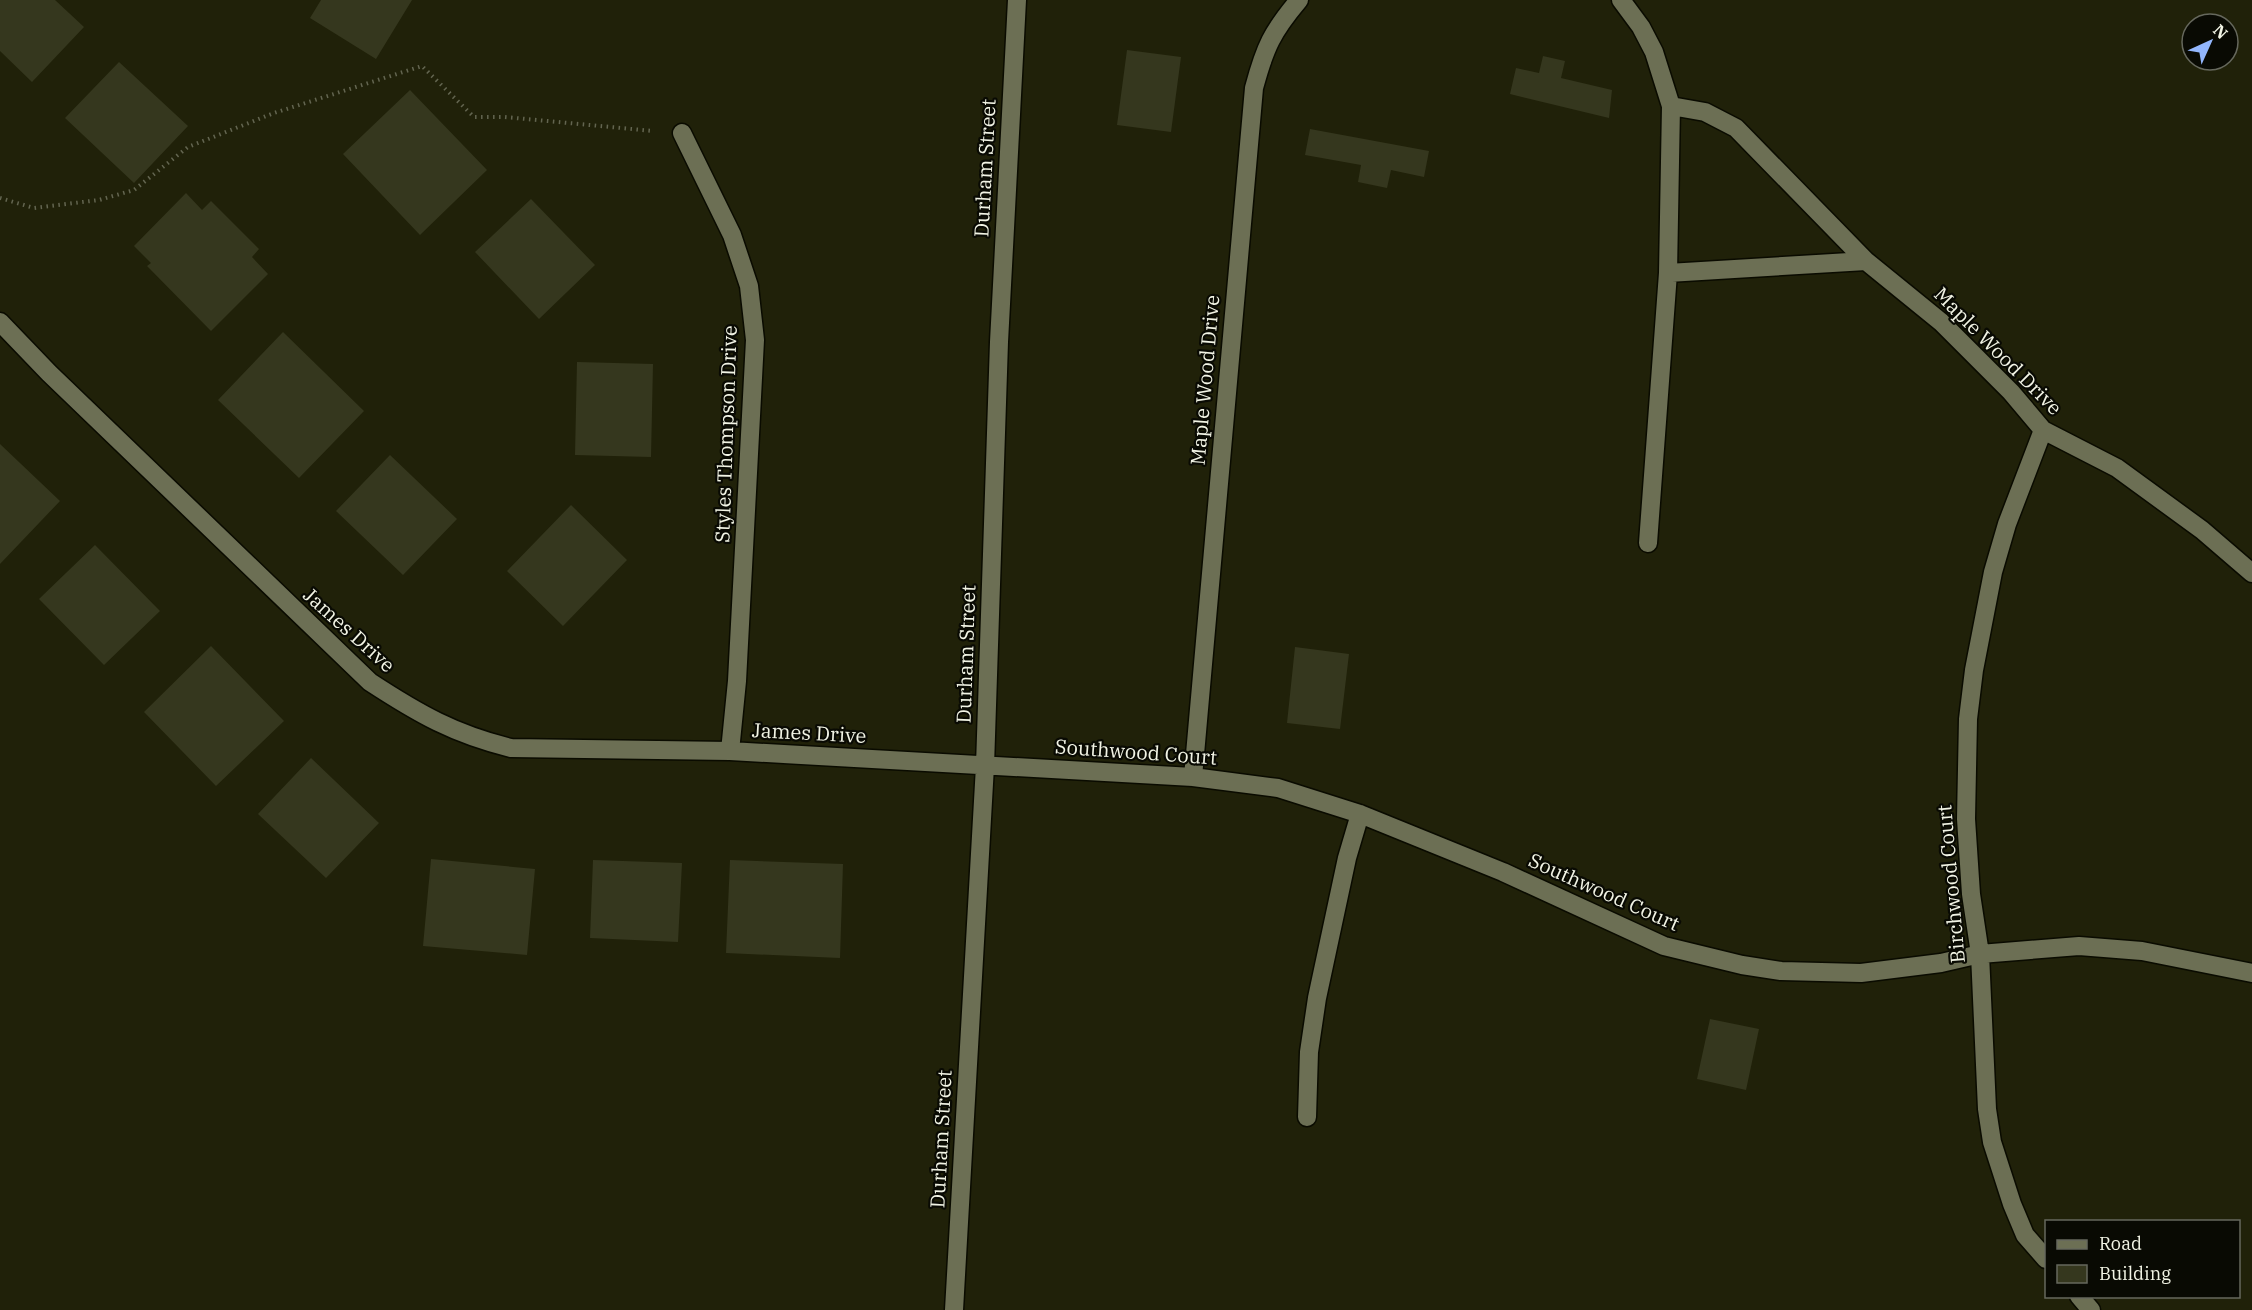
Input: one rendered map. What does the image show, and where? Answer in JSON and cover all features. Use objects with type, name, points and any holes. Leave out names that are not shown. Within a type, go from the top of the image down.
[{"type":"street","name":"Durham Street","points":[[954,1310],[985,766],[999,342],[1017,0]]},
{"type":"street","name":"Maple Wood Drive","points":[[1193,777],[1254,88],[1270,38],[1299,0]]},
{"type":"street","points":[[1621,0],[1641,27],[1654,52],[1671,106],[1668,273],[1648,543]]},
{"type":"street","name":"Maple Wood Drive","points":[[1671,106],[1705,112],[1736,128],[1866,261],[1941,322],[2011,392],[2043,430],[2117,468],[2202,530],[2252,573]]},
{"type":"street","name":"Styles Thompson Drive","points":[[682,134],[732,234],[749,286],[755,340],[737,681],[730,751]]},
{"type":"street","points":[[1668,273],[1866,261]]},
{"type":"street","name":"James Drive","points":[[0,322],[336,652],[370,682],[423,716],[481,740],[511,748],[730,751],[985,766]]},
{"type":"street","name":"Birchwood Court","points":[[2043,430],[2007,524],[1993,572],[1974,670],[1968,719],[1966,819],[1971,894],[1980,954],[1988,1109],[1992,1142],[2012,1204],[2025,1235],[2045,1258]]},
{"type":"street","name":"Southwood Court","points":[[985,766],[1193,777],[1278,788],[1360,814],[1503,873],[1664,946],[1742,965],[1781,970],[1861,973],[1941,963],[1980,954],[2079,946],[2142,951],[2252,972]]},
{"type":"street","points":[[1307,1117],[1309,1053],[1317,999],[1347,858],[1360,814]]},
{"type":"street","points":[[2081,1298],[2091,1310]]},
{"type":"path","points":[[0,198],[34,208],[99,200],[134,190],[188,147],[274,113],[422,66],[474,117],[505,117],[682,134]]},
{"type":"building","points":[[0,0],[55,0],[84,27],[32,82],[0,51]]},
{"type":"building","points":[[321,0],[412,0],[376,59],[310,18]]},
{"type":"building","points":[[1127,50],[1181,57],[1171,132],[1117,125]]},
{"type":"building","points":[[1543,56],[1565,61],[1561,78],[1612,90],[1609,118],[1510,94],[1516,68],[1539,73]]},
{"type":"building","points":[[119,62],[188,126],[134,183],[65,118]]},
{"type":"building","points":[[410,90],[487,170],[420,235],[343,154]]},
{"type":"building","points":[[1310,129],[1429,151],[1424,177],[1391,170],[1387,188],[1358,182],[1361,165],[1305,155]]},
{"type":"building","points":[[186,193],[202,210],[211,201],[259,249],[252,257],[268,274],[211,331],[147,266],[151,263],[134,246]]},
{"type":"building","points":[[531,199],[595,265],[539,319],[475,252]]},
{"type":"building","points":[[283,332],[364,411],[299,478],[218,400]]},
{"type":"building","points":[[577,362],[653,364],[651,457],[575,455]]},
{"type":"building","points":[[0,444],[60,501],[0,564]]},
{"type":"building","points":[[390,455],[457,519],[403,575],[336,511]]},
{"type":"building","points":[[571,505],[627,560],[563,626],[507,571]]},
{"type":"building","points":[[95,545],[160,611],[104,665],[39,599]]},
{"type":"building","points":[[211,646],[284,721],[216,786],[144,712]]},
{"type":"building","points":[[1295,647],[1349,654],[1340,729],[1287,723]]},
{"type":"building","points":[[311,758],[379,823],[326,878],[258,814]]},
{"type":"building","points":[[431,859],[535,869],[527,955],[423,946]]},
{"type":"building","points":[[593,860],[682,863],[678,942],[590,938]]},
{"type":"building","points":[[730,860],[843,864],[840,958],[726,953]]},
{"type":"building","points":[[1710,1019],[1759,1029],[1746,1090],[1697,1079]]}]
